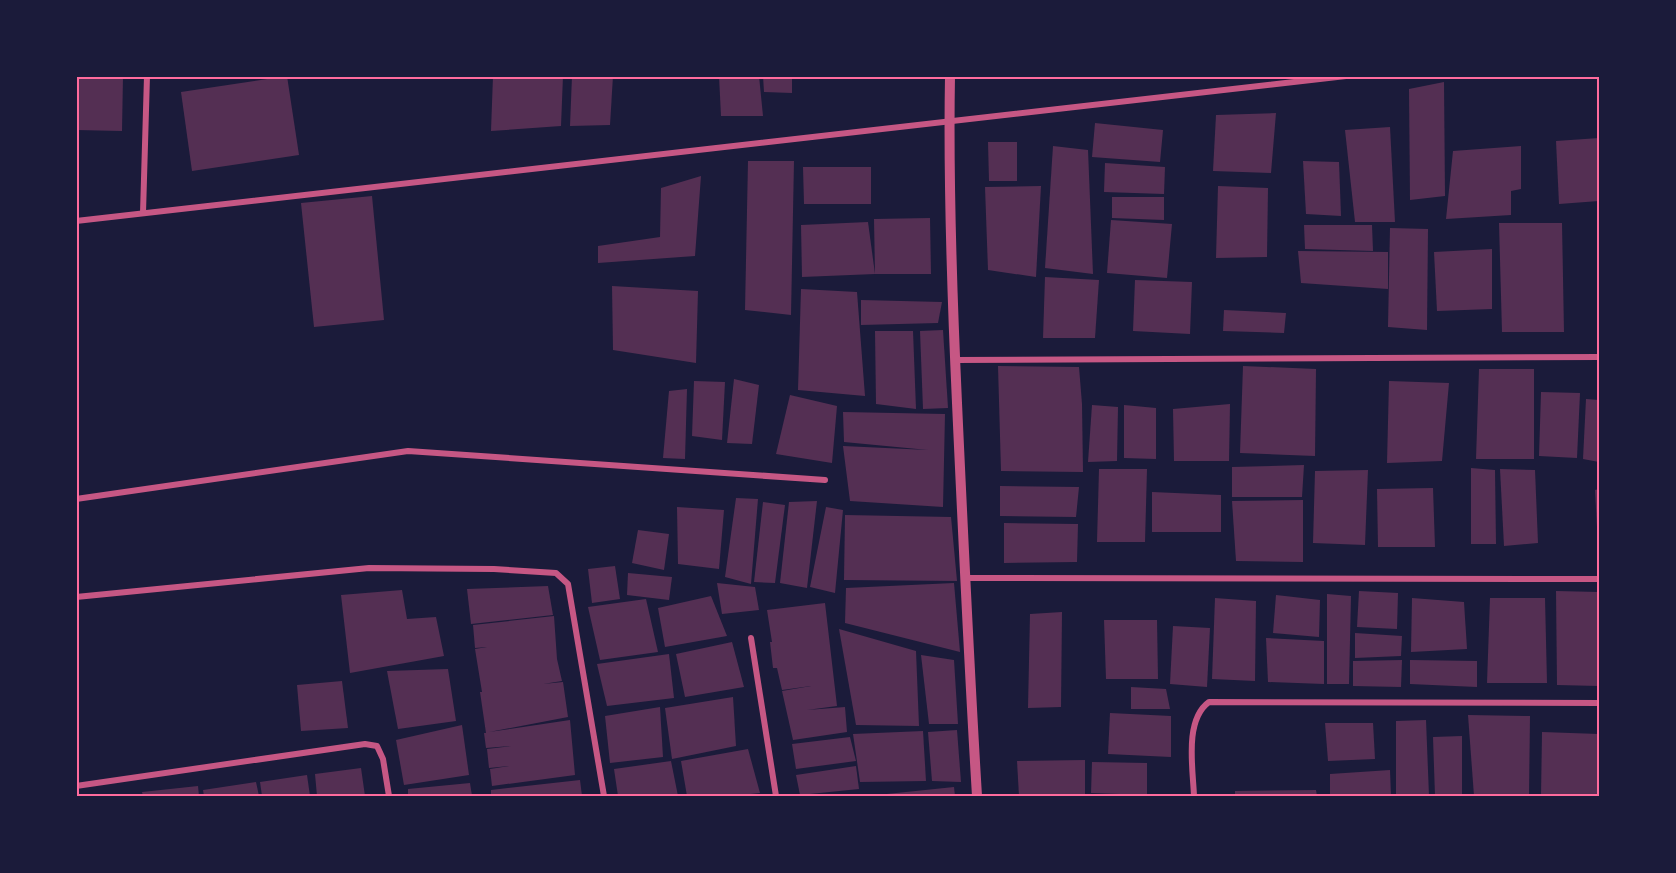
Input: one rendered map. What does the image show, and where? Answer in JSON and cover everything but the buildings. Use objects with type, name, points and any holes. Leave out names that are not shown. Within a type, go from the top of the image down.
[{"type":"street","points":[[143,213],[147,76]]},
{"type":"street","points":[[950,76],[949,123],[955,360],[964,578],[977,796]]},
{"type":"street","points":[[76,221],[1346,76]]},
{"type":"street","points":[[955,360],[1599,357]]},
{"type":"street","points":[[76,499],[408,451],[825,480]]},
{"type":"street","points":[[76,597],[369,568],[494,569],[556,573],[568,584],[604,796]]},
{"type":"street","points":[[964,578],[1599,579]]},
{"type":"street","points":[[751,638],[776,796]]},
{"type":"street","points":[[1194,796],[1192,730],[1200,708],[1209,702],[1599,703]]},
{"type":"street","points":[[76,786],[365,744],[377,746],[383,759],[389,796]]}]
